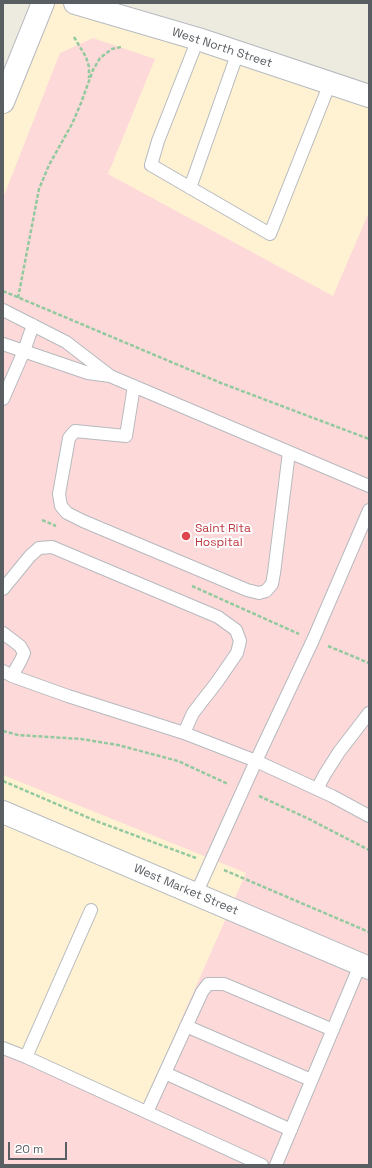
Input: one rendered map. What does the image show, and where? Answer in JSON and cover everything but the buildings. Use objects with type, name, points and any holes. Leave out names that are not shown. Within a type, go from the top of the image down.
[{"type":"street","points":[[3,102],[43,3]]},
{"type":"street","name":"West North Street","points":[[74,3],[238,52],[369,96]]},
{"type":"street","name":"West Market Street","points":[[3,812],[365,966]]},
{"type":"lane","points":[[198,40],[158,141],[151,165],[270,234],[330,83]]},
{"type":"lane","points":[[190,188],[238,52]]},
{"type":"lane","points":[[3,310],[66,342],[110,376]]},
{"type":"lane","points":[[3,399],[24,351],[33,325]]},
{"type":"lane","points":[[3,344],[88,373],[110,376],[369,486]]},
{"type":"lane","points":[[134,386],[126,436],[75,431],[69,438],[59,494],[61,506],[67,513],[83,521],[247,590],[259,593],[266,591],[272,584],[289,452]]},
{"type":"lane","points":[[196,894],[313,640],[369,510]]},
{"type":"lane","points":[[3,589],[30,556],[40,548],[52,547],[218,617],[236,630],[240,641],[237,654],[193,713],[184,733]]},
{"type":"lane","points":[[3,633],[20,646],[24,653],[21,660],[7,673],[68,696],[184,733],[256,761],[317,789],[369,816]]},
{"type":"lane","points":[[317,789],[339,752],[369,713]]},
{"type":"lane","points":[[26,1057],[91,910]]},
{"type":"lane","points":[[276,1165],[333,1030],[365,966]]},
{"type":"lane","points":[[147,1112],[202,992],[208,984],[224,984],[333,1030]]},
{"type":"lane","points":[[186,1026],[311,1080]]},
{"type":"lane","points":[[3,1048],[26,1057],[262,1165]]},
{"type":"lane","points":[[165,1073],[291,1130]]},
{"type":"path","points":[[74,37],[86,57],[89,67],[89,81]]},
{"type":"path","points":[[18,298],[39,189],[49,165],[72,124],[92,70],[100,58],[112,49],[121,47]]},
{"type":"path","points":[[3,291],[234,388],[369,439]]},
{"type":"path","points":[[42,520],[56,526]]},
{"type":"path","points":[[192,586],[313,640],[369,663]]},
{"type":"path","points":[[3,731],[18,735],[81,739],[118,744],[178,761],[228,784]]},
{"type":"path","points":[[3,781],[96,821],[186,854],[369,932]]},
{"type":"path","points":[[259,796],[309,819],[369,850]]},
{"type":"shaded area","name":"Saint Rita Hospital","points":[[43,3],[75,3],[369,96],[369,1165],[3,1165],[3,102]]},
{"type":"shaded area","name":"Saint Rita Hospital","points":[[93,38],[155,59],[108,174],[333,296],[369,212],[369,1165],[3,1165],[3,1054],[140,1113],[246,873],[3,775],[3,198],[60,53]]},
{"type":"place","name":"Saint Rita Hospital","points":[[186,536]]}]
